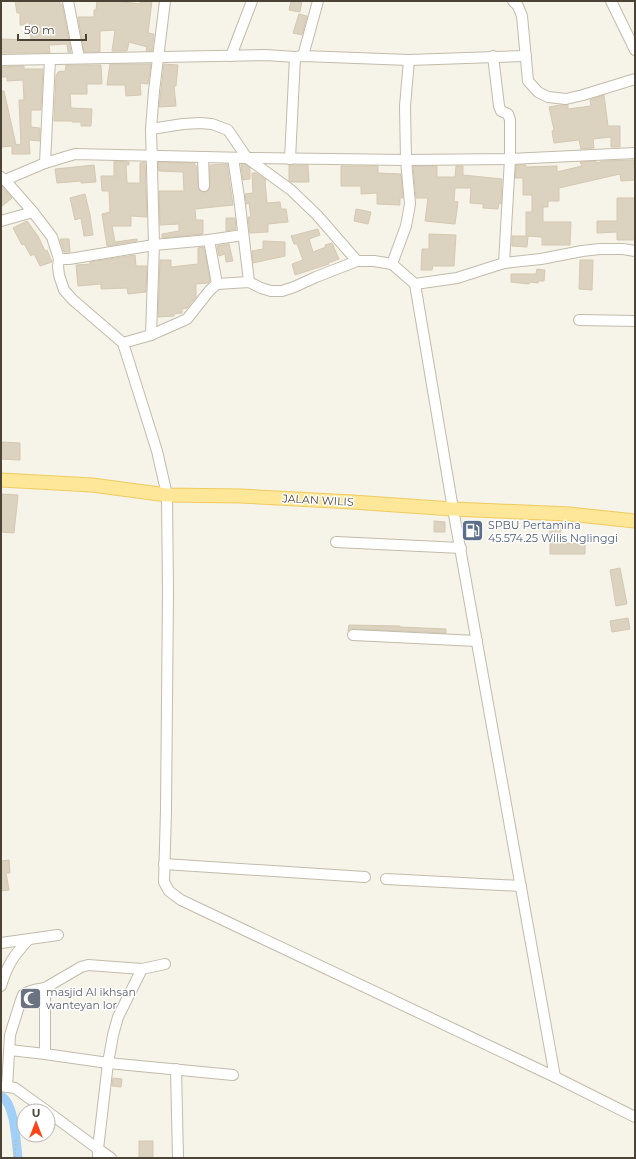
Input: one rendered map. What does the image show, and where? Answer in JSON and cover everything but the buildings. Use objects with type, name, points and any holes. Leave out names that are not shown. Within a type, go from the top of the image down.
[{"type":"main road","name":"JALAN WILIS","points":[[1,480],[92,485],[167,495],[241,496],[453,509],[569,514],[635,521]]},
{"type":"street","points":[[68,1],[79,58]]},
{"type":"street","points":[[151,335],[154,245],[151,129],[166,1]]},
{"type":"street","points":[[231,56],[252,1]]},
{"type":"street","points":[[290,159],[299,57],[318,1]]},
{"type":"street","points":[[513,1],[518,6],[522,16],[528,81],[538,92],[548,97],[566,98],[583,95],[635,79]]},
{"type":"street","points":[[611,1],[635,50]]},
{"type":"street","points":[[1,60],[266,55],[409,60],[526,56]]},
{"type":"street","points":[[493,56],[499,106],[501,111],[508,114],[510,120],[510,159],[504,263]]},
{"type":"street","points":[[45,163],[50,59]]},
{"type":"street","points":[[392,264],[406,226],[410,204],[406,160],[405,106],[409,60]]},
{"type":"street","points":[[151,129],[183,124],[212,124],[228,130],[247,158],[291,190],[312,210],[357,261]]},
{"type":"street","points":[[635,153],[510,159],[406,160],[76,154],[3,178],[33,212],[52,237],[59,259],[59,275],[62,286],[67,294],[123,343],[157,451],[167,495],[168,600],[164,882],[169,891],[181,900],[555,1077],[635,1117]]},
{"type":"street","points":[[203,157],[204,186]]},
{"type":"street","points":[[233,158],[241,209],[249,282]]},
{"type":"street","points":[[1,221],[33,212]]},
{"type":"street","points":[[59,259],[69,259],[154,245],[243,235]]},
{"type":"street","points":[[209,240],[217,284]]},
{"type":"street","points":[[415,284],[456,278],[504,263],[541,259],[582,251],[623,249],[635,251]]},
{"type":"street","points":[[123,343],[151,335],[187,319],[210,290],[217,284],[249,282],[271,291],[282,291],[357,261],[374,261],[392,264],[415,284],[453,509],[555,1077]]},
{"type":"street","points":[[579,320],[635,321]]},
{"type":"street","points":[[336,542],[461,548]]},
{"type":"street","points":[[353,634],[477,641]]},
{"type":"street","points":[[164,864],[365,877]]},
{"type":"street","points":[[386,879],[521,886]]},
{"type":"street","points":[[1,943],[58,935]]},
{"type":"street","points":[[1,986],[11,960],[29,939]]},
{"type":"street","points":[[37,1103],[15,1088],[4,1087],[10,1050],[6,1035],[23,995],[34,990],[45,988],[81,967],[88,965],[142,969],[165,964]]},
{"type":"street","points":[[98,1154],[108,1063],[113,1035],[118,1017],[142,969]]},
{"type":"street","points":[[45,988],[46,1054]]},
{"type":"street","points":[[10,1050],[108,1063],[233,1075]]},
{"type":"street","points":[[176,1069],[178,1158]]},
{"type":"street","points":[[56,1118],[98,1154],[111,1158]]},
{"type":"path","points":[[15,1158],[16,1140]]},
{"type":"waterway","points":[[1,1096],[6,1100],[12,1115],[18,1158]]},
{"type":"place","name":"SPBU Pertamina 45.574.25 Wilis Nglinggi","points":[[473,531]]},
{"type":"place","name":"masjid Al ikhsan wanteyan lor","points":[[30,998]]}]
